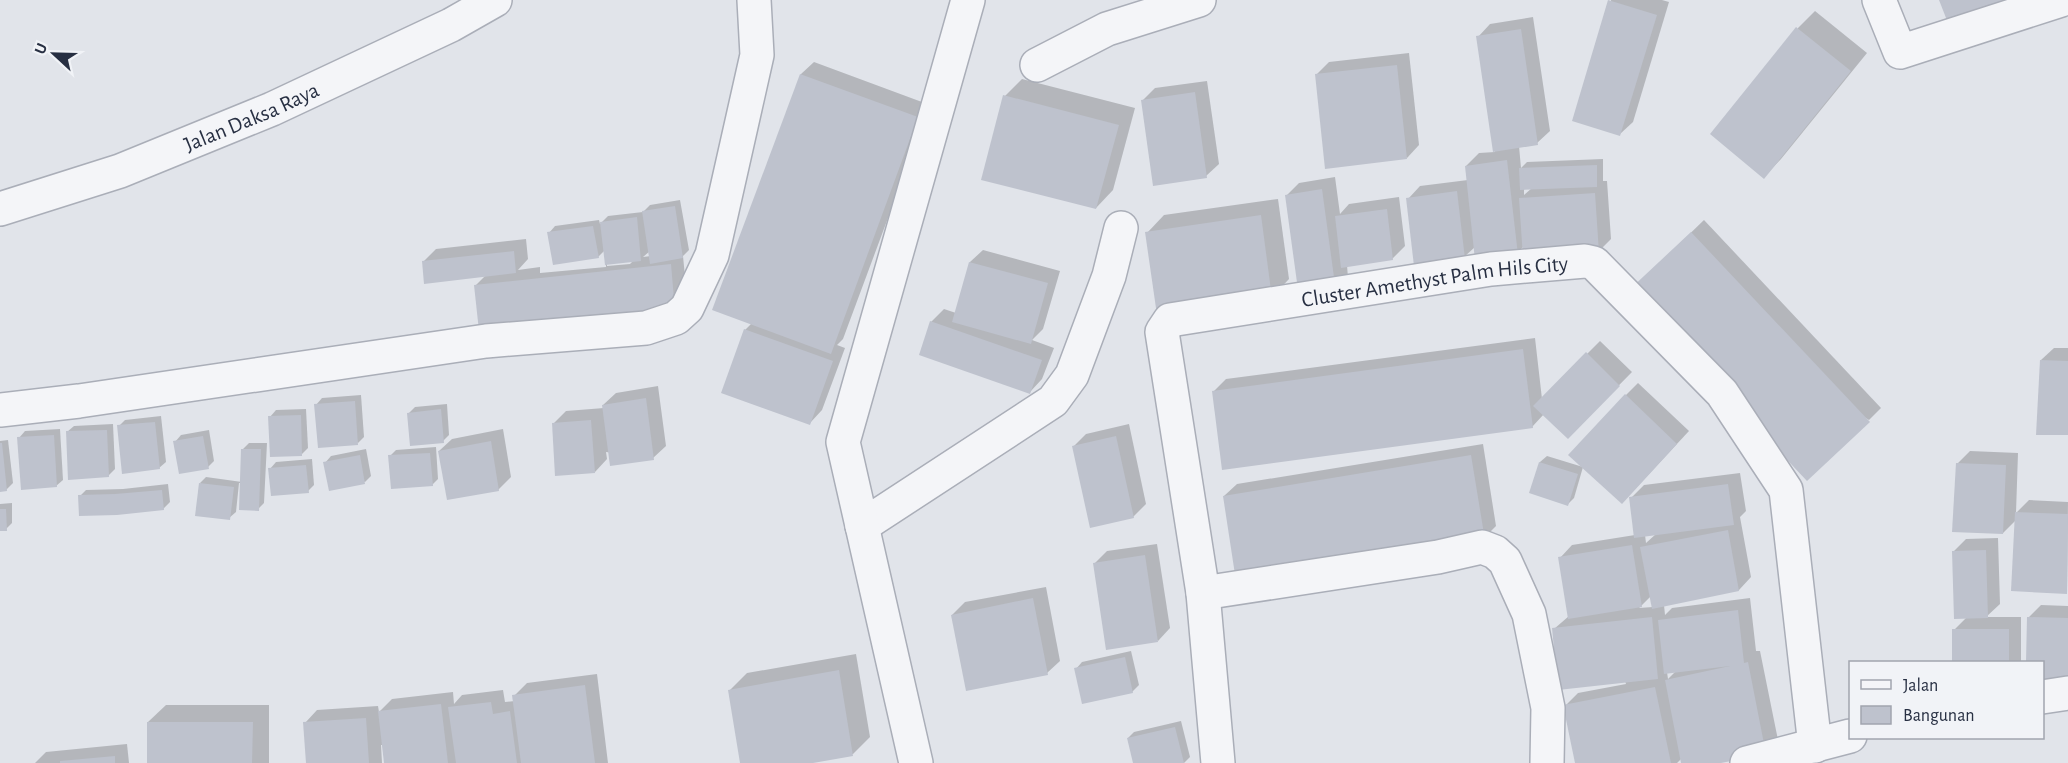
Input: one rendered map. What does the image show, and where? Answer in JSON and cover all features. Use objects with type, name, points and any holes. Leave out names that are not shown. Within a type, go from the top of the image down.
[{"type":"street","name":"Jalan Daksa Raya","points":[[0,209],[120,171],[272,110],[451,25],[495,0]]},
{"type":"street","points":[[0,410],[90,400],[486,340],[646,328],[676,318],[687,308],[712,255],[757,56],[754,0]]},
{"type":"street","points":[[916,763],[843,442],[968,0]]},
{"type":"street","points":[[1037,65],[1107,29],[1199,0]]},
{"type":"street","points":[[1879,0],[1900,52],[2061,0]]},
{"type":"street","points":[[862,526],[1053,401],[1072,375],[1109,276],[1121,228]]},
{"type":"street","name":"Cluster Amethyst Palm Hils City","points":[[1218,763],[1203,593],[1162,332],[1170,320],[1491,268],[1557,262],[1594,263],[1722,393],[1786,490],[1815,746]]},
{"type":"street","points":[[1203,593],[1438,557],[1482,547],[1495,552],[1506,561],[1529,614],[1548,708],[1547,763]]},
{"type":"street","points":[[2044,697],[2068,693]]},
{"type":"street","points":[[1747,763],[1849,737]]},
{"type":"building","points":[[1608,0],[1657,15],[1620,136],[1572,121]]},
{"type":"building","points":[[1939,0],[2004,0],[2005,3],[1948,23]]},
{"type":"building","points":[[1796,27],[1851,71],[1764,179],[1710,134]]},
{"type":"building","points":[[1521,29],[1538,145],[1493,152],[1476,36]]},
{"type":"building","points":[[1397,65],[1407,159],[1325,169],[1315,74]]},
{"type":"building","points":[[800,74],[918,117],[831,354],[712,310]]},
{"type":"building","points":[[1195,92],[1207,178],[1153,186],[1141,100]]},
{"type":"building","points":[[1003,95],[1119,125],[1096,209],[981,180]]},
{"type":"building","points":[[1507,160],[1518,255],[1475,260],[1465,166]]},
{"type":"building","points":[[1597,165],[1597,187],[1520,190],[1519,168]]},
{"type":"building","points":[[1322,189],[1336,292],[1299,297],[1285,195]]},
{"type":"building","points":[[1457,191],[1465,259],[1414,266],[1406,198]]},
{"type":"building","points":[[1595,193],[1599,253],[1523,258],[1519,198]]},
{"type":"building","points":[[675,206],[683,258],[650,264],[642,211]]},
{"type":"building","points":[[1387,209],[1393,260],[1341,268],[1335,216]]},
{"type":"building","points":[[1261,215],[1272,298],[1157,315],[1145,232]]},
{"type":"building","points":[[637,217],[641,261],[605,265],[600,222]]},
{"type":"building","points":[[593,226],[599,258],[553,265],[547,232]]},
{"type":"building","points":[[1691,232],[1870,422],[1807,481],[1628,291]]},
{"type":"building","points":[[514,251],[516,273],[424,284],[422,261]]},
{"type":"building","points":[[969,262],[1048,283],[1031,344],[952,322]]},
{"type":"building","points":[[671,264],[675,311],[479,331],[474,285]]},
{"type":"building","points":[[930,321],[1042,360],[1030,394],[919,355]]},
{"type":"building","points":[[744,329],[833,361],[810,425],[721,393]]},
{"type":"building","points":[[1523,349],[1533,428],[1222,470],[1212,391]]},
{"type":"building","points":[[1586,352],[1620,386],[1568,439],[1533,406]]},
{"type":"building","points":[[2040,360],[2068,361],[2068,435],[2036,435]]},
{"type":"building","points":[[1625,394],[1677,444],[1622,504],[1568,455]]},
{"type":"building","points":[[646,398],[654,460],[610,466],[602,405]]},
{"type":"building","points":[[355,401],[358,445],[318,448],[314,404]]},
{"type":"building","points":[[441,409],[444,443],[410,446],[407,413]]},
{"type":"building","points":[[301,415],[302,456],[270,457],[268,416]]},
{"type":"building","points":[[591,420],[595,473],[555,476],[552,423]]},
{"type":"building","points":[[155,422],[160,469],[122,474],[117,425]]},
{"type":"building","points":[[107,430],[109,477],[68,480],[66,431]]},
{"type":"building","points":[[54,435],[57,487],[21,490],[17,437]]},
{"type":"building","points":[[203,436],[209,469],[179,474],[173,441]]},
{"type":"building","points":[[1116,436],[1134,518],[1090,528],[1072,446]]},
{"type":"building","points":[[491,441],[499,491],[447,500],[438,451]]},
{"type":"building","points":[[0,443],[2,443],[7,491],[0,492]]},
{"type":"building","points":[[241,449],[261,449],[259,511],[239,510]]},
{"type":"building","points":[[430,453],[433,486],[391,489],[388,455]]},
{"type":"building","points":[[360,455],[365,484],[329,491],[323,462]]},
{"type":"building","points":[[1471,455],[1485,540],[1236,581],[1223,496]]},
{"type":"building","points":[[1539,462],[1578,474],[1568,506],[1529,493]]},
{"type":"building","points":[[1956,463],[2006,465],[2003,534],[1952,532]]},
{"type":"building","points":[[306,465],[309,493],[271,496],[268,468]]},
{"type":"building","points":[[199,483],[234,487],[230,520],[195,516]]},
{"type":"building","points":[[1728,484],[1734,525],[1634,538],[1629,497]]},
{"type":"building","points":[[162,490],[164,510],[79,516],[78,495]]},
{"type":"building","points":[[0,509],[6,509],[7,531],[0,531]]},
{"type":"building","points":[[2015,512],[2068,514],[2067,594],[2011,591]]},
{"type":"building","points":[[1728,530],[1739,591],[1652,609],[1640,547]]},
{"type":"building","points":[[1632,545],[1642,607],[1568,619],[1558,557]]},
{"type":"building","points":[[1986,550],[1988,618],[1954,619],[1952,551]]},
{"type":"building","points":[[1145,555],[1158,642],[1106,650],[1093,563]]},
{"type":"building","points":[[1033,598],[1048,675],[966,691],[951,615]]},
{"type":"building","points":[[1738,610],[1744,663],[1748,662],[1766,754],[1721,763],[1681,763],[1665,680],[1730,666],[1664,674],[1658,620]]},
{"type":"building","points":[[1652,617],[1658,679],[1558,690],[1552,628]]},
{"type":"building","points":[[2027,617],[2068,618],[2068,682],[2044,682],[2044,661],[2026,661]]},
{"type":"building","points":[[1952,629],[2009,629],[2009,661],[1952,661]]},
{"type":"building","points":[[1125,657],[1133,693],[1082,704],[1074,668]]},
{"type":"building","points":[[839,670],[853,756],[813,763],[740,763],[728,690]]},
{"type":"building","points":[[585,685],[595,763],[521,763],[512,695]]},
{"type":"building","points":[[1655,687],[1671,763],[1575,763],[1563,705]]},
{"type":"building","points":[[491,702],[493,714],[510,711],[517,763],[456,763],[448,707]]},
{"type":"building","points":[[441,704],[448,763],[384,763],[378,711]]},
{"type":"building","points":[[366,718],[369,763],[306,763],[303,722]]},
{"type":"building","points":[[147,722],[253,722],[252,763],[147,763]]},
{"type":"building","points":[[1175,727],[1184,763],[1133,763],[1127,738]]},
{"type":"building","points":[[115,756],[115,763],[60,763],[60,761]]}]
